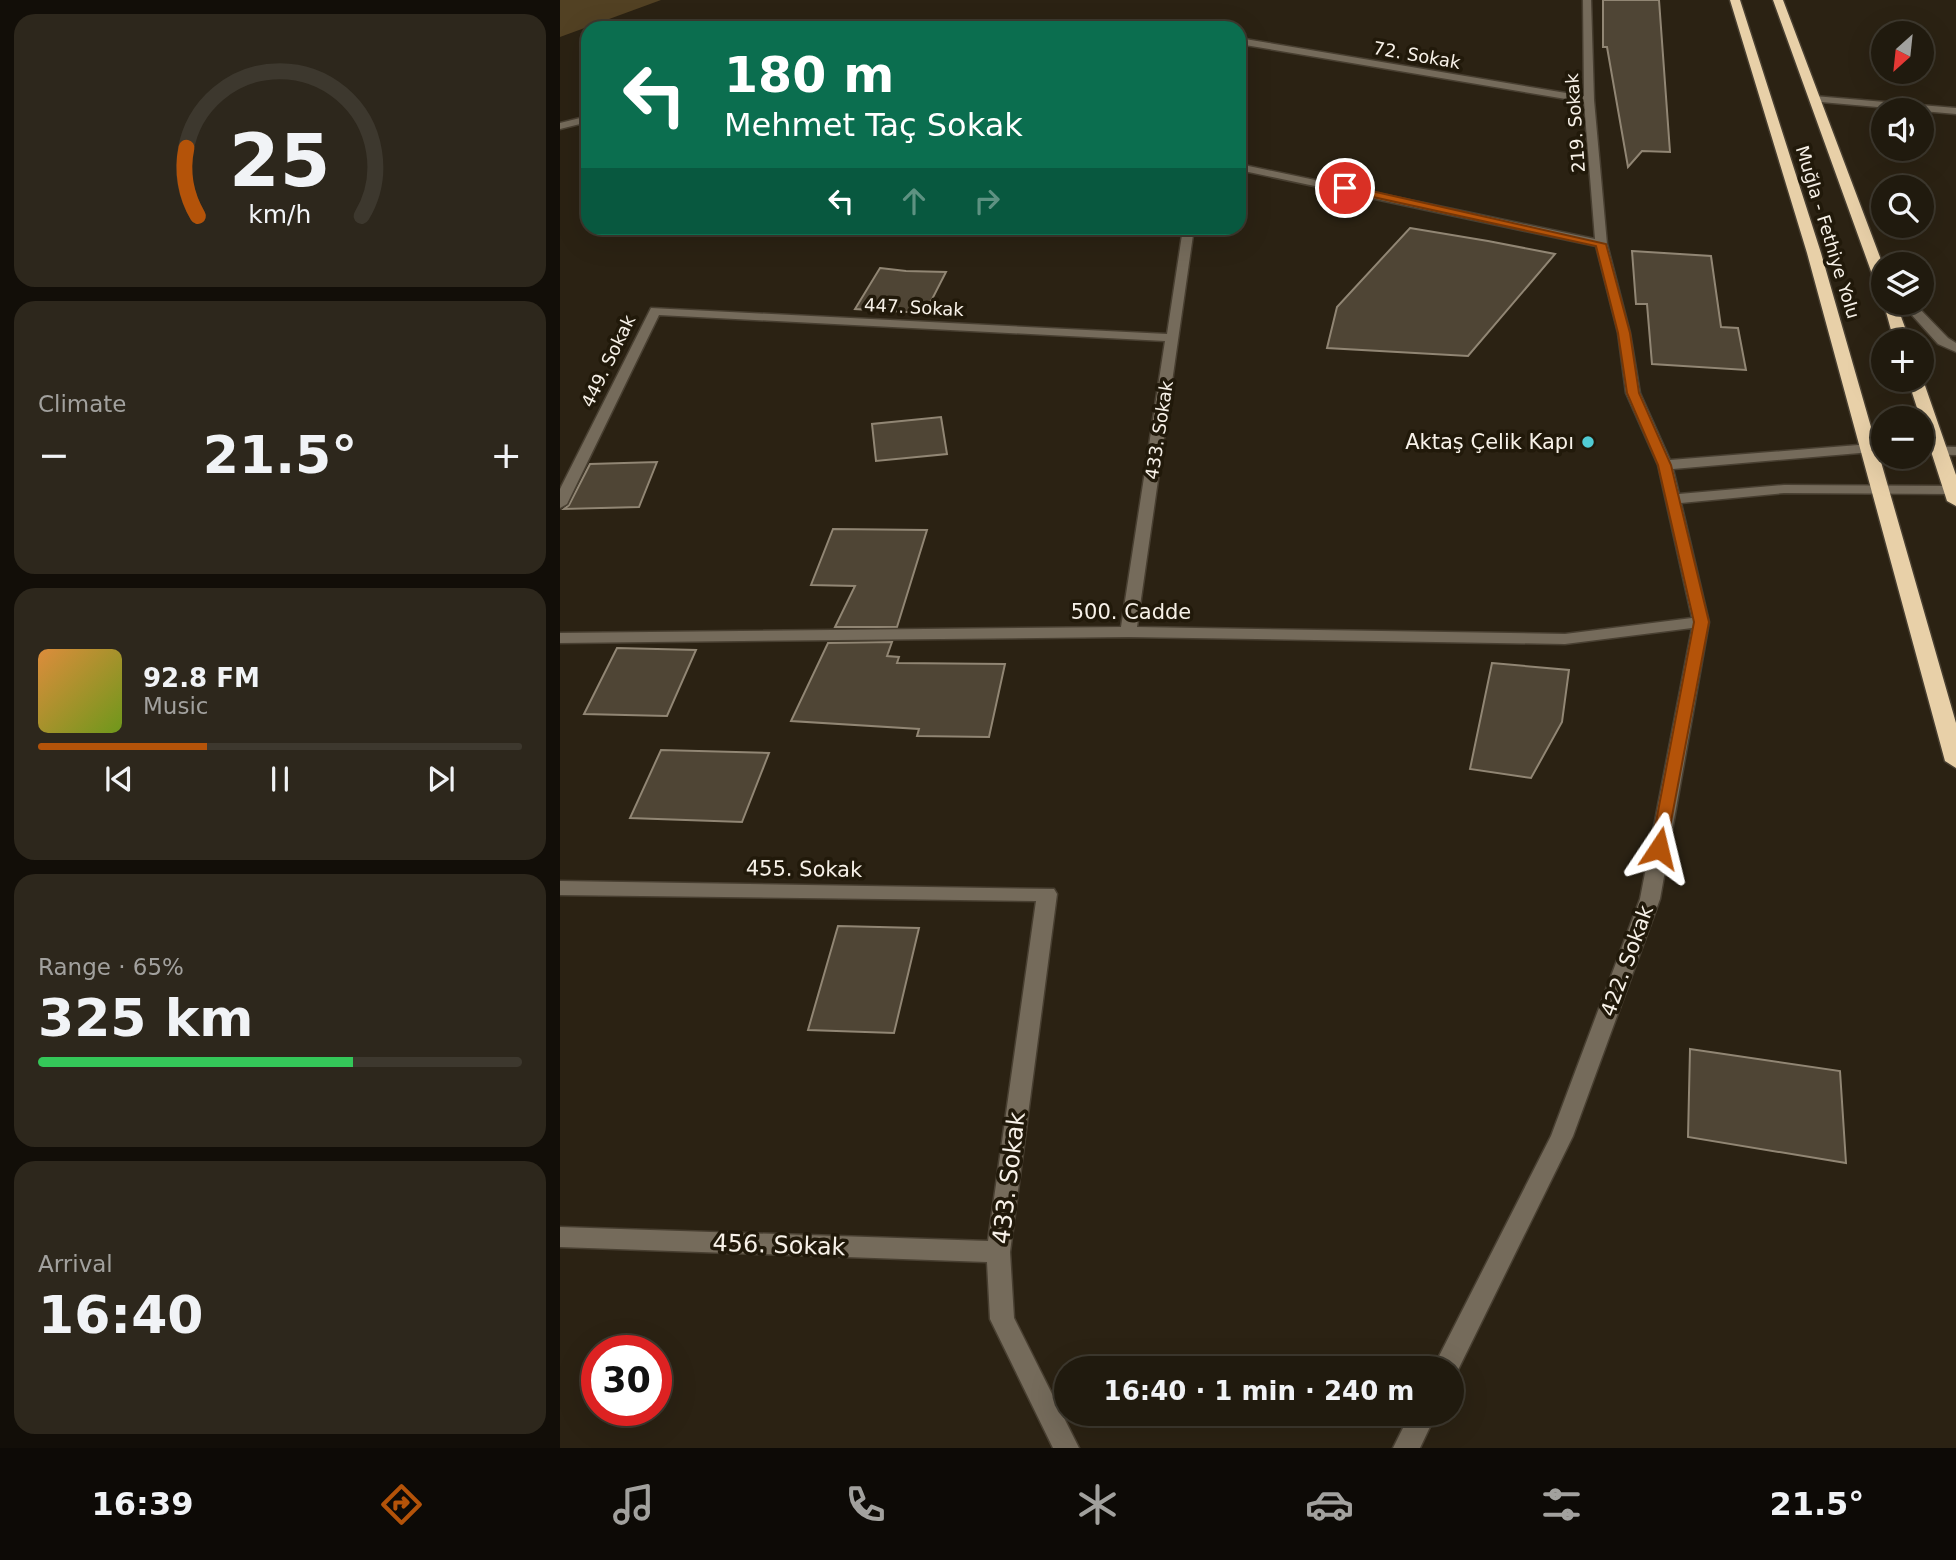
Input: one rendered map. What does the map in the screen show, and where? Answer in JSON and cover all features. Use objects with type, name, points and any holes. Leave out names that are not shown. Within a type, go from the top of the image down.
[{"type":"highway","name":"Muğla - Fethiye Yolu","points":[[1735,0],[1871,434]]},
{"type":"highway","name":"Muğla - Fethiye Yolu","points":[[1778,0],[1872,252]]},
{"type":"highway","points":[[1921,392],[1948,451],[1955,494]]},
{"type":"highway","name":"Muğla - Fethiye Yolu","points":[[1878,469],[1881,490],[1956,761]]},
{"type":"street","name":"219. Sokak","points":[[1587,0],[1590,100],[1601,244]]},
{"type":"street","name":"72. Sokak","points":[[1246,42],[1590,100]]},
{"type":"street","points":[[1814,99],[1956,111]]},
{"type":"street","points":[[560,126],[581,121]]},
{"type":"street","points":[[1246,168],[1601,244]]},
{"type":"street","name":"433. Sokak","points":[[1128,632],[1188,235]]},
{"type":"street","name":"422. Sokak","points":[[1452,1356],[1562,1136],[1650,899],[1701,622],[1665,465],[1633,393],[1624,333],[1601,244]]},
{"type":"street","name":"447. Sokak","points":[[654,311],[1172,338]]},
{"type":"street","name":"449. Sokak","points":[[560,504],[654,311]]},
{"type":"street","points":[[1918,315],[1943,341],[1956,348]]},
{"type":"street","points":[[1665,465],[1871,447]]},
{"type":"street","points":[[1674,499],[1784,489],[1955,494]]},
{"type":"street","name":"500. Cadde","points":[[560,638],[1128,632],[1565,639],[1701,622]]},
{"type":"street","name":"455. Sokak","points":[[560,888],[1047,894]]},
{"type":"street","name":"433. Sokak","points":[[1047,894],[998,1252],[1002,1319],[1066,1448]]},
{"type":"street","name":"456. Sokak","points":[[560,1237],[998,1252]]},
{"type":"street","points":[[1406,1448],[1417,1426]]},
{"type":"shaded area","points":[[560,0],[661,0],[604,21],[581,21],[581,29],[560,37]]},
{"type":"building","points":[[1603,0],[1659,0],[1670,152],[1642,151],[1628,167],[1607,47],[1603,47]]},
{"type":"building","points":[[1410,228],[1555,254],[1468,356],[1327,348],[1337,307]]},
{"type":"building","points":[[1632,251],[1711,256],[1721,327],[1738,328],[1746,370],[1652,364],[1647,304],[1636,304]]},
{"type":"building","points":[[880,268],[946,272],[925,313],[855,309]]},
{"type":"building","points":[[941,417],[947,454],[876,461],[872,424]]},
{"type":"building","points":[[657,462],[639,507],[564,509],[569,505],[590,464]]},
{"type":"building","points":[[833,529],[927,530],[897,627],[835,627],[855,586],[811,585]]},
{"type":"building","points":[[892,642],[887,656],[899,657],[897,663],[1005,664],[989,737],[917,736],[919,729],[791,721],[828,643]]},
{"type":"building","points":[[617,648],[696,650],[667,716],[584,714]]},
{"type":"building","points":[[1492,663],[1569,670],[1562,722],[1531,778],[1470,769]]},
{"type":"building","points":[[661,750],[769,753],[742,822],[630,818]]},
{"type":"building","points":[[838,926],[919,928],[894,1033],[808,1030]]},
{"type":"building","points":[[1690,1049],[1840,1071],[1846,1163],[1688,1137]]},
{"type":"place","name":"Aktaş Çelik Kapı","points":[[1588,442]]},
{"type":"route","points":[[1345,188],[1601,244],[1624,333],[1633,393],[1665,465],[1701,622],[1659,848]]}]
